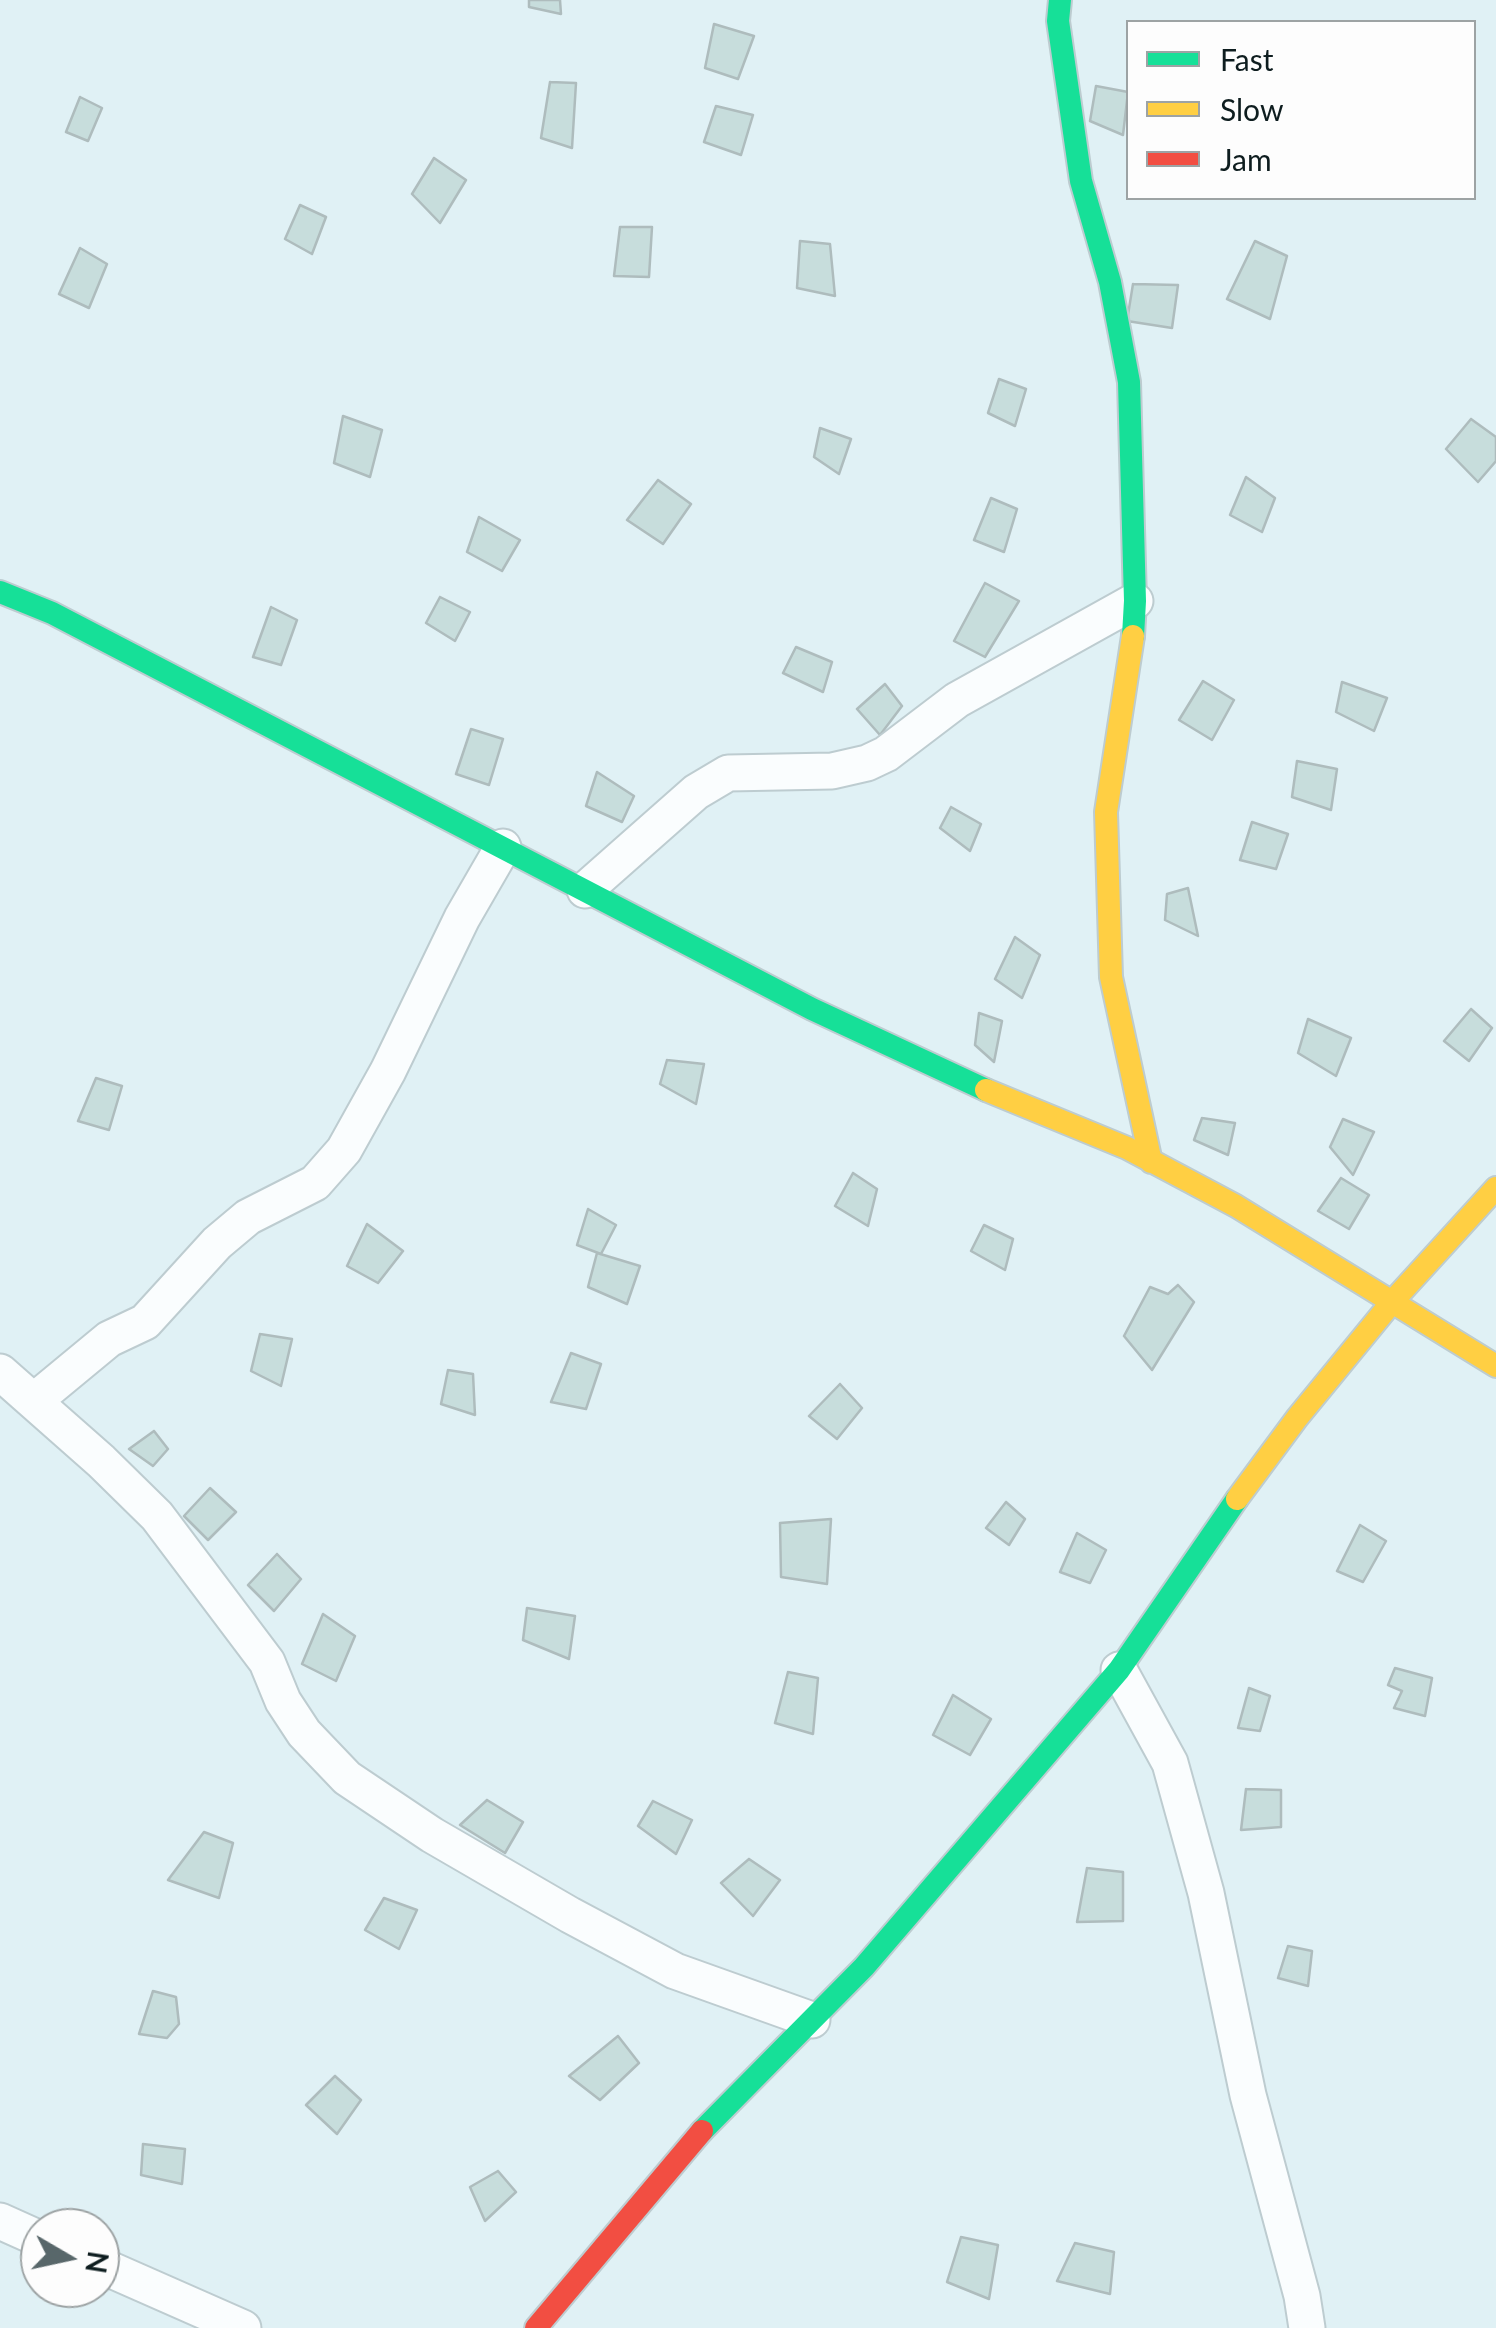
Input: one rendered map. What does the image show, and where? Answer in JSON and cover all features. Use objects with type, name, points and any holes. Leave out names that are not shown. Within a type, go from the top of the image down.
[{"type":"street","points":[[1060,0],[1058,21],[1082,181],[1110,282],[1129,382],[1135,601],[1132,654],[1106,812],[1112,977],[1151,1162]]},
{"type":"street","points":[[0,592],[52,613],[812,1010],[1151,1162],[1236,1206],[1496,1366]]},
{"type":"street","points":[[585,890],[696,792],[728,773],[832,771],[886,754],[958,700],[1135,601]]},
{"type":"street","points":[[34,1400],[109,1339],[146,1322],[217,1244],[248,1217],[316,1183],[334,1161],[388,1071],[462,918],[504,847]]},
{"type":"street","points":[[536,2328],[690,2144],[864,1967],[1120,1670],[1202,1546],[1296,1418],[1392,1302],[1496,1188]]},
{"type":"street","points":[[0,1372],[157,1516],[267,1662],[283,1700],[304,1733],[347,1778],[450,1845],[674,1970],[812,2020]]},
{"type":"street","points":[[1120,1670],[1170,1763],[1206,1893],[1248,2095],[1302,2296],[1307,2328]]},
{"type":"street","points":[[120,2274],[242,2328]]},
{"type":"building","points":[[529,0],[560,0],[561,14],[529,7]]},
{"type":"building","points":[[714,24],[754,36],[738,79],[705,68]]},
{"type":"building","points":[[550,82],[576,83],[572,148],[541,138]]},
{"type":"building","points":[[1096,86],[1126,92],[1123,135],[1090,121]]},
{"type":"building","points":[[80,97],[102,108],[88,141],[66,132]]},
{"type":"building","points":[[716,106],[753,115],[741,155],[704,142]]},
{"type":"building","points":[[434,158],[466,180],[440,223],[412,194]]},
{"type":"building","points":[[300,205],[326,217],[312,254],[285,239]]},
{"type":"building","points":[[620,227],[652,227],[649,277],[614,276]]},
{"type":"building","points":[[800,241],[830,244],[835,296],[797,288]]},
{"type":"building","points":[[1255,241],[1287,256],[1270,319],[1227,299]]},
{"type":"building","points":[[80,248],[107,264],[89,308],[59,294]]},
{"type":"building","points":[[1133,284],[1178,285],[1172,328],[1127,321]]},
{"type":"building","points":[[999,379],[1026,389],[1015,426],[988,413]]},
{"type":"building","points":[[343,416],[382,430],[370,477],[334,463]]},
{"type":"building","points":[[1471,419],[1496,437],[1496,461],[1478,482],[1446,449]]},
{"type":"building","points":[[820,428],[851,439],[839,474],[814,457]]},
{"type":"building","points":[[1246,477],[1275,498],[1262,532],[1230,515]]},
{"type":"building","points":[[658,480],[691,504],[663,544],[627,520]]},
{"type":"building","points":[[991,498],[1017,509],[1004,552],[974,540]]},
{"type":"building","points":[[479,517],[520,540],[502,571],[467,552]]},
{"type":"building","points":[[985,583],[1019,601],[985,657],[954,641]]},
{"type":"building","points":[[440,597],[470,612],[455,641],[426,623]]},
{"type":"building","points":[[271,607],[297,620],[281,665],[253,657]]},
{"type":"building","points":[[796,647],[832,662],[823,692],[783,673]]},
{"type":"building","points":[[1203,681],[1234,700],[1212,740],[1179,720]]},
{"type":"building","points":[[1342,682],[1387,698],[1374,731],[1336,712]]},
{"type":"building","points":[[885,684],[902,706],[880,735],[857,709]]},
{"type":"building","points":[[471,729],[503,739],[489,785],[456,774]]},
{"type":"building","points":[[1297,761],[1337,769],[1331,810],[1292,797]]},
{"type":"building","points":[[597,772],[634,796],[622,822],[586,806]]},
{"type":"building","points":[[951,807],[981,824],[970,851],[940,828]]},
{"type":"building","points":[[1252,822],[1288,834],[1276,869],[1240,860]]},
{"type":"building","points":[[1188,888],[1198,936],[1165,920],[1167,894]]},
{"type":"building","points":[[1015,937],[1040,955],[1022,998],[995,979]]},
{"type":"building","points":[[1471,1009],[1492,1028],[1469,1061],[1444,1041]]},
{"type":"building","points":[[979,1013],[1002,1021],[994,1062],[975,1045]]},
{"type":"building","points":[[1308,1019],[1351,1038],[1336,1076],[1298,1053]]},
{"type":"building","points":[[667,1060],[704,1064],[696,1104],[660,1084]]},
{"type":"building","points":[[96,1078],[122,1086],[109,1130],[78,1121]]},
{"type":"building","points":[[1202,1118],[1235,1123],[1228,1155],[1194,1140]]},
{"type":"building","points":[[1343,1119],[1374,1132],[1353,1175],[1330,1147]]},
{"type":"building","points":[[853,1173],[877,1189],[868,1226],[835,1206]]},
{"type":"building","points":[[1341,1178],[1369,1195],[1349,1229],[1318,1211]]},
{"type":"building","points":[[588,1209],[616,1225],[601,1254],[577,1245]]},
{"type":"building","points":[[367,1224],[403,1251],[378,1283],[347,1266]]},
{"type":"building","points":[[984,1225],[1013,1239],[1005,1270],[971,1251]]},
{"type":"building","points":[[597,1253],[640,1266],[627,1304],[588,1287]]},
{"type":"building","points":[[1178,1285],[1194,1302],[1152,1370],[1124,1336],[1150,1287],[1168,1294]]},
{"type":"building","points":[[260,1334],[292,1339],[281,1386],[251,1371]]},
{"type":"building","points":[[571,1353],[601,1364],[586,1409],[551,1402]]},
{"type":"building","points":[[448,1370],[473,1374],[475,1415],[441,1404]]},
{"type":"building","points":[[840,1384],[862,1408],[837,1439],[809,1416]]},
{"type":"building","points":[[154,1431],[168,1449],[153,1466],[129,1449]]},
{"type":"building","points":[[210,1488],[236,1512],[208,1540],[184,1516]]},
{"type":"building","points":[[1006,1502],[1025,1519],[1009,1545],[986,1528]]},
{"type":"building","points":[[831,1519],[827,1584],[781,1577],[780,1523]]},
{"type":"building","points":[[1360,1525],[1386,1541],[1363,1582],[1337,1571]]},
{"type":"building","points":[[1077,1533],[1106,1550],[1090,1583],[1060,1572]]},
{"type":"building","points":[[277,1554],[301,1579],[274,1611],[248,1585]]},
{"type":"building","points":[[527,1608],[575,1616],[569,1659],[523,1640]]},
{"type":"building","points":[[323,1614],[355,1636],[336,1681],[302,1664]]},
{"type":"building","points":[[1395,1668],[1432,1678],[1425,1716],[1394,1708],[1402,1691],[1388,1685]]},
{"type":"building","points":[[788,1672],[818,1678],[813,1734],[775,1723]]},
{"type":"building","points":[[1249,1688],[1270,1696],[1260,1731],[1238,1728]]},
{"type":"building","points":[[953,1695],[991,1719],[970,1755],[933,1735]]},
{"type":"building","points":[[1246,1789],[1281,1790],[1281,1827],[1241,1830]]},
{"type":"building","points":[[487,1800],[523,1822],[505,1853],[460,1825]]},
{"type":"building","points":[[653,1801],[692,1820],[676,1854],[638,1826]]},
{"type":"building","points":[[204,1832],[233,1843],[219,1898],[168,1880]]},
{"type":"building","points":[[749,1859],[780,1880],[753,1916],[721,1883]]},
{"type":"building","points":[[1087,1868],[1123,1872],[1123,1921],[1077,1922]]},
{"type":"building","points":[[384,1898],[417,1910],[399,1949],[365,1930]]},
{"type":"building","points":[[1288,1946],[1312,1951],[1308,1986],[1278,1978]]},
{"type":"building","points":[[153,1991],[176,1997],[179,2024],[167,2038],[139,2034]]},
{"type":"building","points":[[618,2036],[639,2063],[600,2100],[569,2076]]},
{"type":"building","points":[[335,2076],[361,2100],[337,2134],[306,2105]]},
{"type":"building","points":[[143,2144],[185,2149],[182,2184],[141,2175]]},
{"type":"building","points":[[498,2171],[516,2192],[485,2221],[470,2187]]},
{"type":"building","points":[[961,2237],[998,2245],[989,2299],[947,2282]]},
{"type":"building","points":[[1075,2243],[1114,2252],[1110,2294],[1057,2281]]},
{"type":"traffic: fast","points":[[1060,0],[1058,21],[1081,181],[1110,282],[1129,382],[1133,636]]},
{"type":"traffic: fast","points":[[0,592],[52,613],[812,1009],[986,1090]]},
{"type":"traffic: fast","points":[[702,2131],[864,1967],[1119,1670],[1237,1499]]},
{"type":"traffic: slow","points":[[1133,636],[1106,812],[1111,977],[1151,1162]]},
{"type":"traffic: slow","points":[[986,1090],[1127,1148],[1236,1206],[1496,1366]]},
{"type":"traffic: slow","points":[[1237,1499],[1392,1302],[1496,1188]]},
{"type":"traffic: jam","points":[[536,2328],[702,2131]]}]
